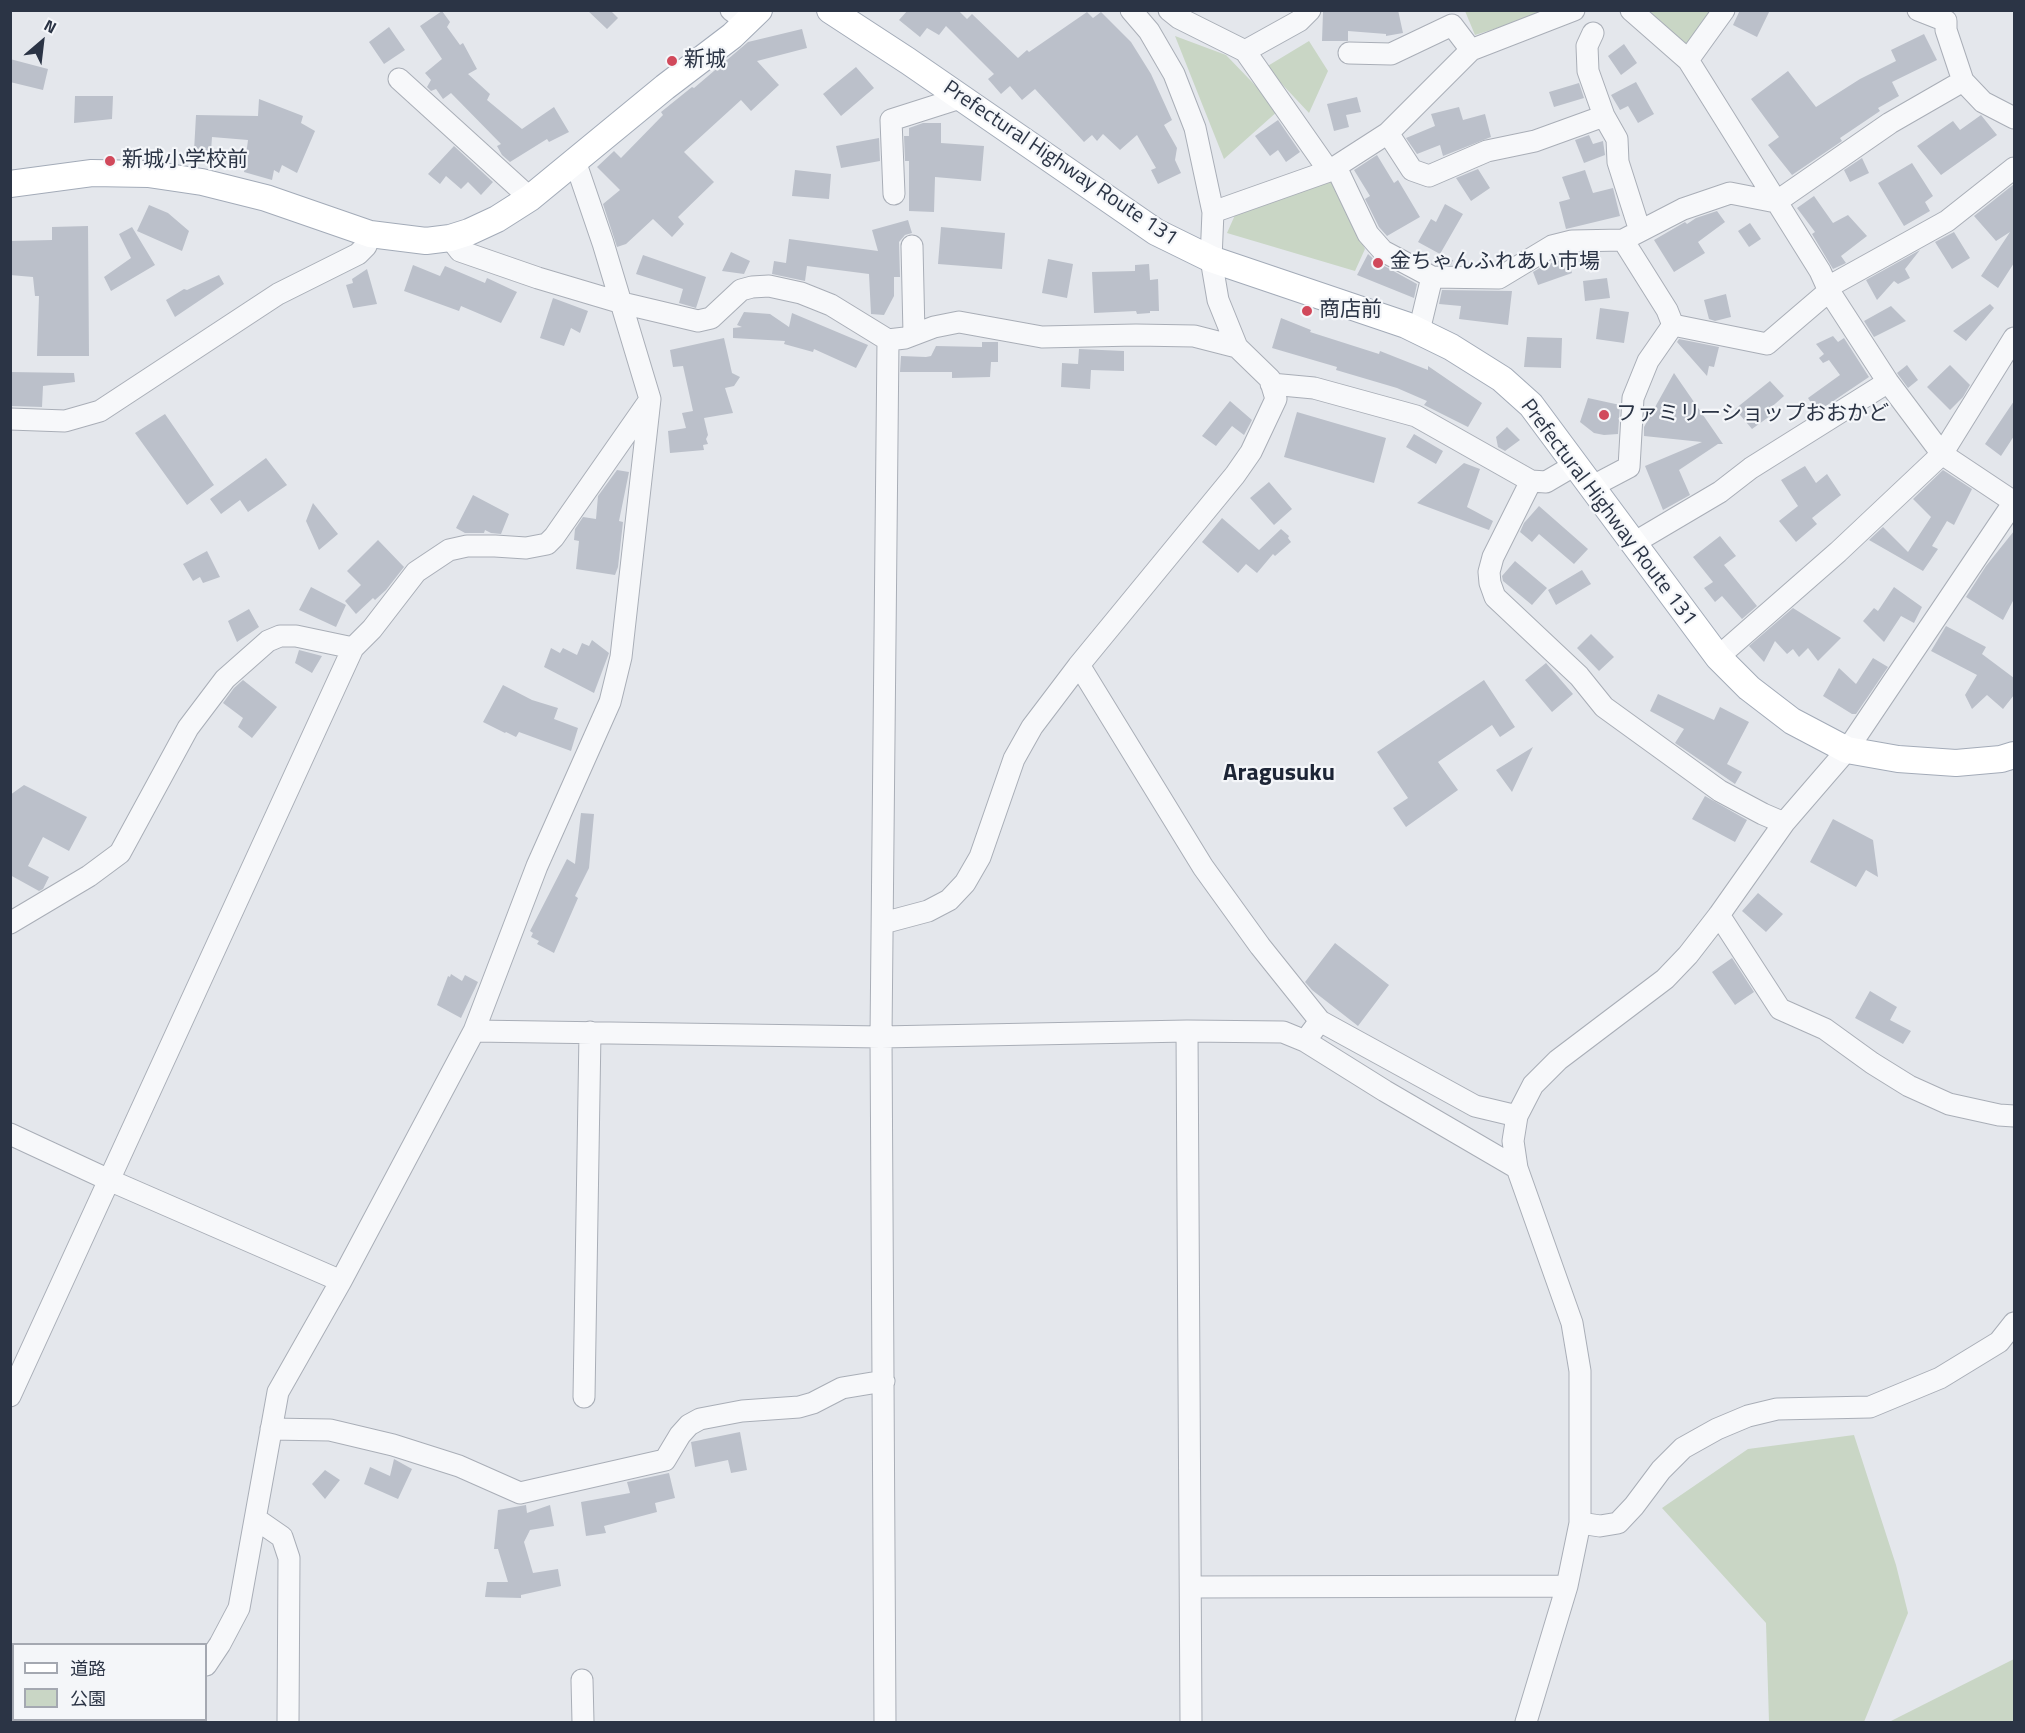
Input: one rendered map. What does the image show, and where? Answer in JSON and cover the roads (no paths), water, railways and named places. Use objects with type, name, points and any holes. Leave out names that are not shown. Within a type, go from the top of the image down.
[{"type":"main road","name":"Prefectural Highway Route 131","points":[[830,10],[1156,232],[1211,259],[1406,325],[1451,347],[1502,379],[1531,405],[1718,657],[1749,688],[1792,721],[1847,750],[1898,759],[1956,763],[2001,759],[2014,755]]},
{"type":"main road","points":[[10,184],[92,173],[148,174],[202,182],[266,198],[370,234],[426,241],[450,238],[497,219],[530,198],[746,15]]},
{"type":"street","points":[[883,923],[928,911],[949,900],[965,884],[980,857],[1014,759],[1032,727],[1079,665],[1241,467],[1251,452],[1275,399],[1270,379],[1237,348],[1218,300],[1211,259],[1212,212],[1195,128],[1174,74],[1149,31],[1131,10]]},
{"type":"street","points":[[1168,10],[1179,18],[1245,51],[1333,169],[1368,234],[1383,251],[1431,277],[1499,278],[1552,246],[1572,241],[1631,236],[1683,209],[1730,193],[1776,202],[1890,123],[1963,81]]},
{"type":"street","points":[[1245,51],[1299,21],[1310,10]]},
{"type":"street","points":[[1212,212],[1333,169],[1388,133],[1471,50],[1574,10]]},
{"type":"street","points":[[1526,1722],[1567,1586],[1580,1523],[1580,1371],[1572,1323],[1517,1168],[1513,1142],[1517,1116],[1533,1085],[1558,1060],[1665,979],[1688,955],[1784,823],[1847,750],[2014,502],[1942,454],[1888,382],[1828,289],[1820,271],[1688,60],[1631,10]]},
{"type":"street","points":[[1688,60],[1724,10]]},
{"type":"street","points":[[1918,10],[1946,16],[1946,30],[1963,81],[1983,102],[2014,118]]},
{"type":"street","points":[[1349,53],[1391,54],[1452,25],[1471,50]]},
{"type":"street","points":[[1593,33],[1587,46],[1588,71],[1604,116],[1617,139],[1617,162],[1631,236],[1673,325]]},
{"type":"street","points":[[399,79],[530,198]]},
{"type":"street","points":[[894,194],[891,120],[960,98]]},
{"type":"street","points":[[1388,133],[1412,171],[1429,176],[1487,150],[1535,141],[1604,116]]},
{"type":"street","points":[[207,1664],[239,1608],[278,1392],[341,1281],[474,1031],[537,866],[610,702],[621,657],[650,399],[622,303],[575,161]]},
{"type":"street","points":[[1673,325],[1767,344],[1828,289],[1947,221],[2014,168]]},
{"type":"street","points":[[10,419],[64,422],[100,411],[278,294],[358,254],[366,246],[370,234]]},
{"type":"street","points":[[450,238],[460,251],[538,278],[622,303],[698,321],[711,318],[741,290],[752,286],[769,286],[801,293],[831,305],[888,340],[905,338],[934,327],[959,322],[1042,337],[1194,336],[1237,348]]},
{"type":"street","points":[[912,246],[914,334]]},
{"type":"street","points":[[1419,331],[1431,277]]},
{"type":"street","points":[[1591,487],[1629,467],[1633,398],[1648,361],[1673,325]]},
{"type":"street","points":[[1718,657],[1838,552],[1942,454],[2014,338]]},
{"type":"street","points":[[885,1722],[881,1037],[888,340]]},
{"type":"street","points":[[1632,544],[1720,492],[1751,468],[1888,382]]},
{"type":"street","points":[[1271,384],[1314,388],[1416,416],[1532,481],[1546,482],[1575,465]]},
{"type":"street","points":[[10,1396],[353,648],[372,629],[416,572],[449,550],[467,546],[526,548],[547,543],[554,537],[650,399]]},
{"type":"street","points":[[1532,481],[1493,557],[1489,572],[1495,597],[1579,676],[1604,707],[1720,791],[1784,823]]},
{"type":"street","points":[[10,923],[88,876],[120,853],[188,728],[225,679],[268,641],[280,636],[296,636],[353,648]]},
{"type":"street","points":[[1079,665],[1203,867],[1260,946],[1320,1021],[1475,1106],[1517,1116]]},
{"type":"street","points":[[1719,915],[1780,1009],[1825,1029],[1872,1064],[1909,1086],[1948,1104],[2014,1116]]},
{"type":"street","points":[[1305,1041],[1320,1021]]},
{"type":"street","points":[[474,1031],[881,1037],[1187,1031],[1283,1032],[1305,1041],[1385,1092],[1517,1168]]},
{"type":"street","points":[[1187,1031],[1191,1722]]},
{"type":"street","points":[[584,1397],[590,1032]]},
{"type":"street","points":[[10,1134],[109,1180],[341,1281]]},
{"type":"street","points":[[1580,1523],[1600,1526],[1618,1523],[1661,1470],[1683,1448],[1717,1429],[1748,1416],[1777,1409],[1870,1407],[1940,1378],[1999,1342],[2014,1323]]},
{"type":"street","points":[[271,1429],[330,1430],[361,1437],[459,1466],[520,1493],[665,1460],[680,1435],[689,1425],[700,1419],[742,1411],[799,1407],[813,1403],[842,1388],[884,1381]]},
{"type":"street","points":[[256,1520],[282,1537],[289,1558],[288,1722]]},
{"type":"street","points":[[1191,1587],[1567,1586]]},
{"type":"street","points":[[582,1680],[582,1722]]},
{"type":"place","name":"新城","points":[[672,61]]},
{"type":"place","name":"新城小学校前","points":[[110,161]]},
{"type":"place","name":"金ちゃんふれあい市場","points":[[1378,263]]},
{"type":"place","name":"商店前","points":[[1307,311]]},
{"type":"place","name":"ファミリーショップおおかど","points":[[1604,415]]},
{"type":"district","name":"Aragusuku","points":[[1279,774]]}]
